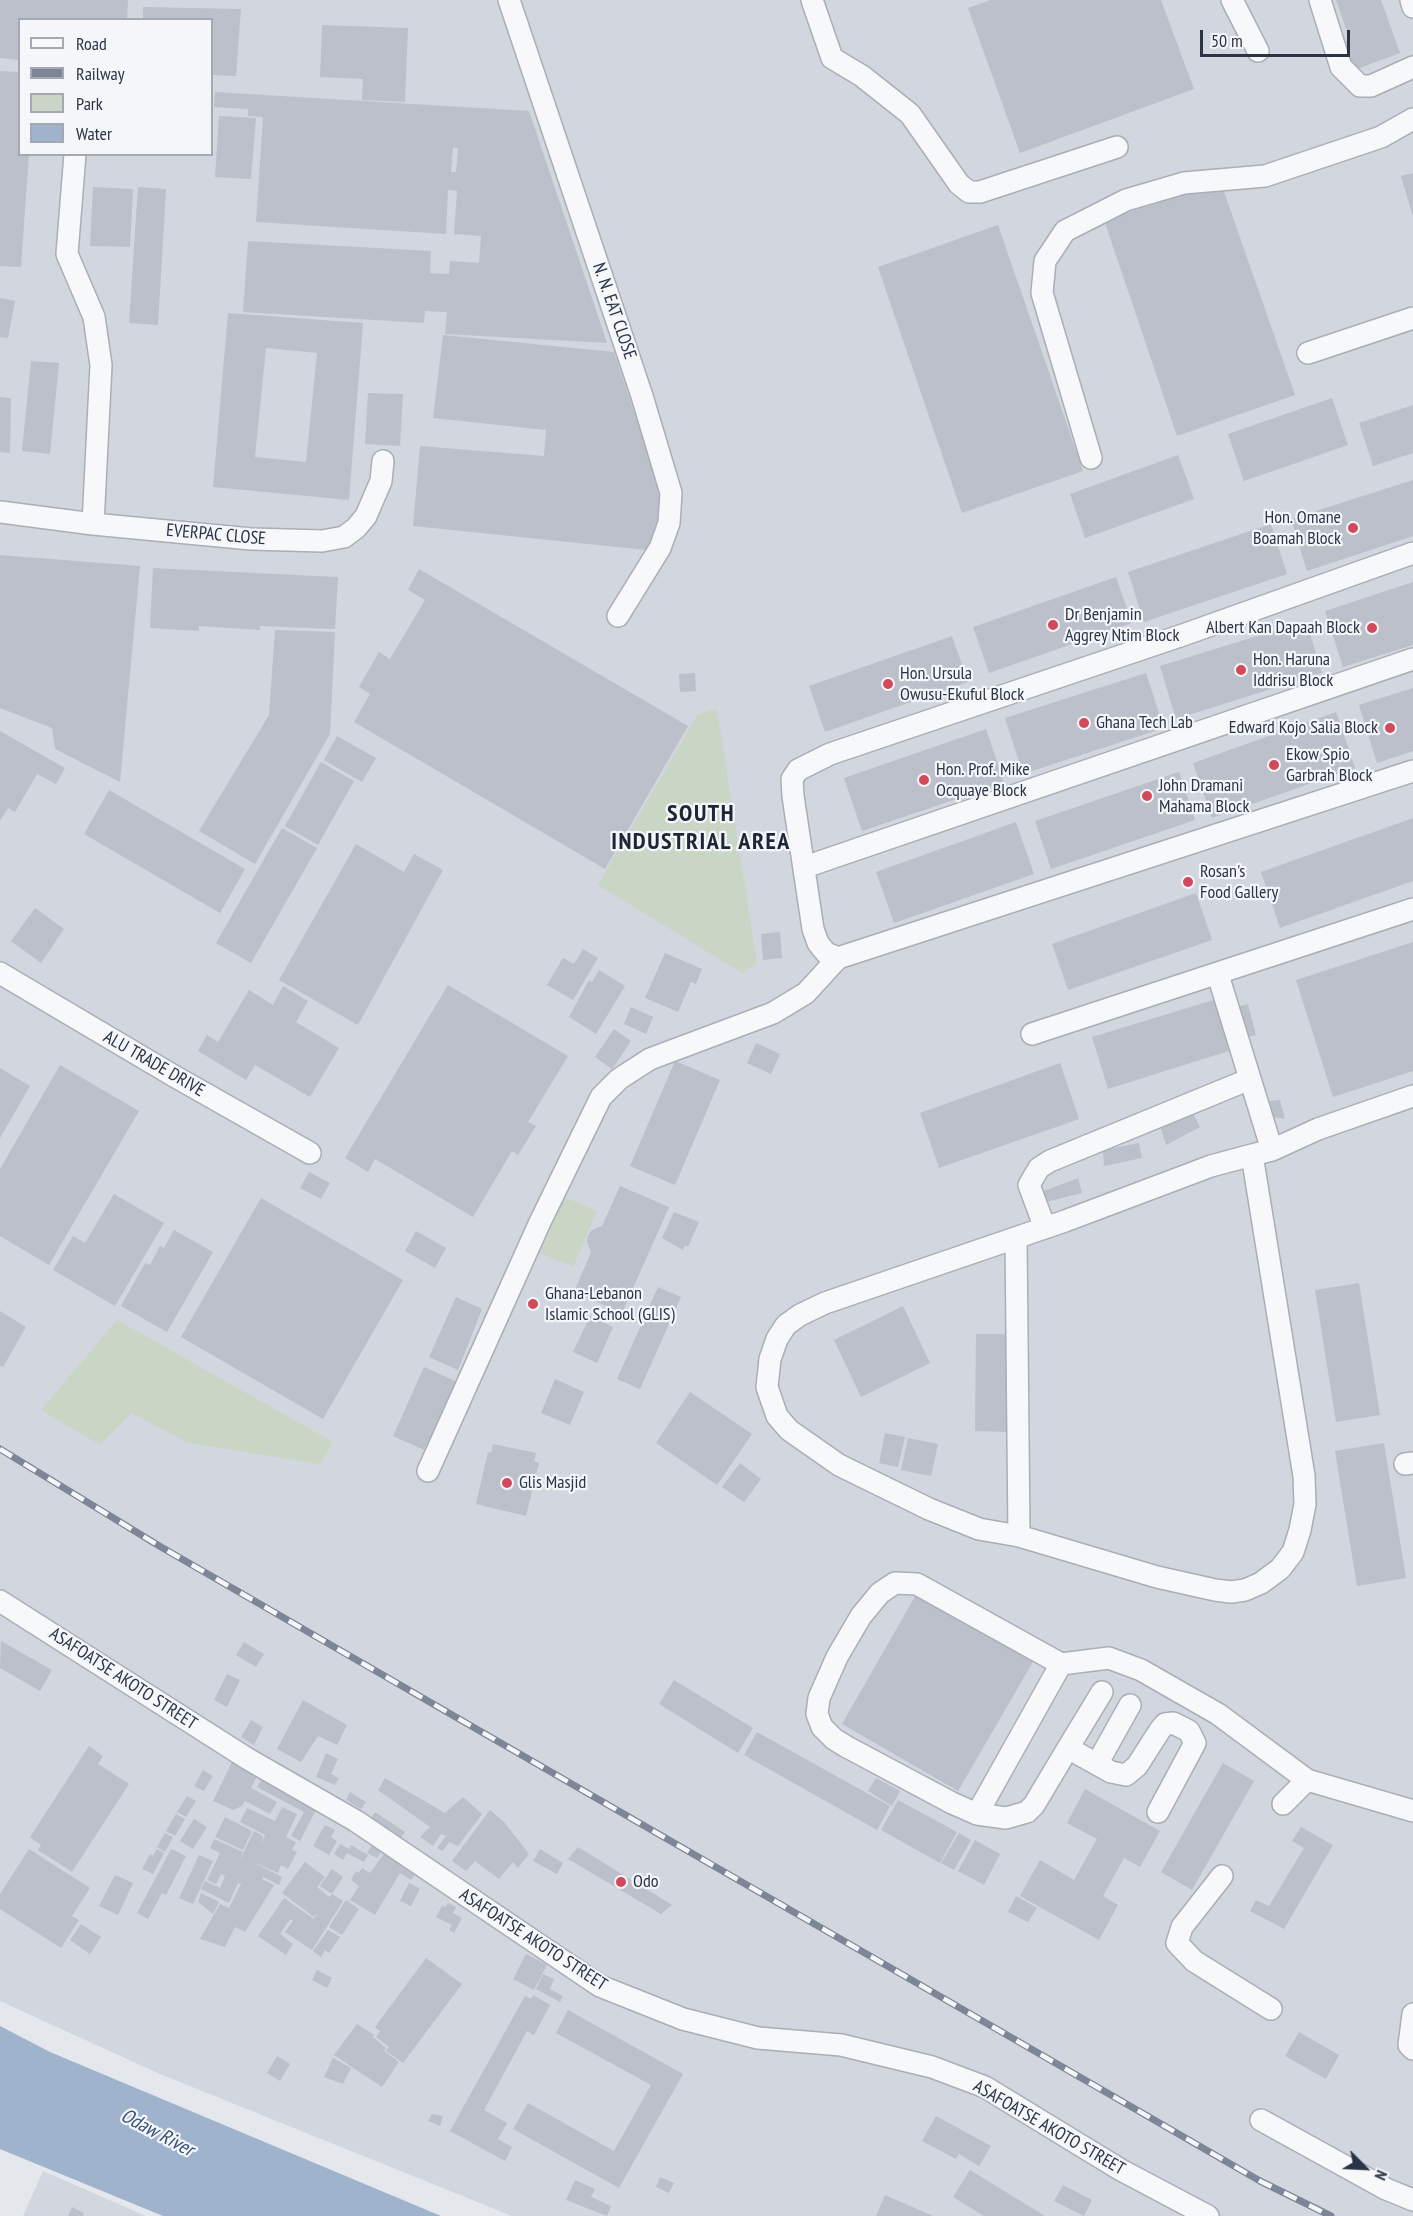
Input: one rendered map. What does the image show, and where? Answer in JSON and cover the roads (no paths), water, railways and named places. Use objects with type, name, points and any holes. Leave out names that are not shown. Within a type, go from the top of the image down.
[{"type":"street","name":"N. N. EAT CLOSE","points":[[509,0],[642,396],[671,493],[669,524],[660,549],[618,616]]},
{"type":"street","points":[[812,0],[832,58],[862,76],[910,114],[959,184],[969,192],[980,192],[1117,147]]},
{"type":"street","points":[[1232,0],[1258,51]]},
{"type":"street","points":[[1320,0],[1341,68],[1360,86],[1371,86],[1413,67]]},
{"type":"street","points":[[1411,0],[1413,7]]},
{"type":"street","points":[[1091,458],[1042,293],[1045,261],[1065,231],[1126,200],[1184,183],[1265,176],[1381,137],[1413,119]]},
{"type":"street","points":[[75,156],[67,254],[94,317],[101,365],[93,524]]},
{"type":"street","points":[[1308,353],[1413,318]]},
{"type":"street","name":"EVERPAC CLOSE","points":[[0,512],[93,524],[282,541],[322,541],[344,537],[361,522],[376,498],[383,461]]},
{"type":"street","points":[[838,958],[826,953],[818,943],[809,910],[805,867],[793,796],[792,779],[798,770],[808,763],[1413,553]]},
{"type":"street","points":[[805,867],[1413,659]]},
{"type":"street","points":[[428,1471],[540,1222],[601,1097],[619,1079],[650,1059],[773,1012],[806,993],[838,958],[1413,771]]},
{"type":"street","points":[[1032,1034],[1218,975],[1413,909]]},
{"type":"street","name":"ALU TRADE DRIVE","points":[[0,973],[310,1153]]},
{"type":"street","points":[[1218,975],[1250,1079],[1262,1153],[1304,1476],[1305,1503],[1300,1530],[1293,1552],[1280,1569],[1261,1583],[1245,1590],[1231,1592],[1156,1577],[1019,1536],[978,1529],[952,1520],[839,1465],[789,1430],[774,1409],[767,1387],[770,1359],[777,1339],[786,1325],[800,1315],[856,1292],[1045,1228],[1211,1166],[1262,1153],[1413,1096]]},
{"type":"street","points":[[1045,1228],[1029,1185],[1039,1168],[1050,1161],[1250,1079]]},
{"type":"street","points":[[1016,1238],[1019,1536]]},
{"type":"street","points":[[1102,1692],[1027,1812],[1006,1818],[976,1814],[847,1747],[834,1739],[822,1726],[817,1714],[819,1698],[837,1657],[861,1616],[880,1593],[895,1583],[908,1582],[917,1584],[1061,1664],[1097,1658],[1126,1662],[1218,1714],[1307,1780],[1413,1811]]},
{"type":"street","name":"ASAFOATSE AKOTO STREET","points":[[0,1601],[248,1759],[356,1821],[600,1986],[683,2019],[758,2038],[841,2045],[932,2067],[985,2086],[1121,2170],[1208,2216]]},
{"type":"street","points":[[976,1814],[1061,1664]]},
{"type":"street","points":[[1097,1764],[1130,1705]]},
{"type":"street","points":[[1068,1748],[1097,1764],[1126,1775],[1137,1767],[1165,1724],[1173,1723],[1189,1731],[1195,1743],[1158,1812]]},
{"type":"street","points":[[1283,1804],[1307,1780]]},
{"type":"street","points":[[1222,1876],[1182,1928],[1177,1943],[1194,1961],[1271,2009]]},
{"type":"street","points":[[1413,2014],[1409,2045],[1413,2049]]},
{"type":"street","points":[[1261,2120],[1386,2189],[1413,2200]]},
{"type":"water","name":"Odaw River","points":[[0,2026],[50,2052],[441,2216],[163,2216],[0,2149]]},
{"type":"railway","points":[[0,1449],[161,1547],[1260,2181],[1331,2216]]},
{"type":"place","name":"Hon. Omane Boamah Block","points":[[1353,528]]},
{"type":"place","name":"Dr Benjamin Aggrey Ntim Block","points":[[1053,625]]},
{"type":"place","name":"Albert Kan Dapaah Block","points":[[1372,628]]},
{"type":"place","name":"Hon. Haruna Iddrisu Block","points":[[1241,670]]},
{"type":"place","name":"Hon. Ursula Owusu-Ekuful Block","points":[[888,684]]},
{"type":"place","name":"Ghana Tech Lab","points":[[1084,723]]},
{"type":"place","name":"Edward Kojo Salia Block","points":[[1390,728]]},
{"type":"place","name":"Ekow Spio Garbrah Block","points":[[1274,765]]},
{"type":"place","name":"Hon. Prof. Mike Ocquaye Block","points":[[924,780]]},
{"type":"place","name":"John Dramani Mahama Block","points":[[1147,796]]},
{"type":"place","name":"Rosan's Food Gallery","points":[[1188,882]]},
{"type":"place","name":"Ghana-Lebanon Islamic School (GLIS)","points":[[533,1304]]},
{"type":"place","name":"Glis Masjid","points":[[507,1483]]},
{"type":"place","name":"Odo","points":[[621,1882]]},
{"type":"district","name":"SOUTH INDUSTRIAL AREA","points":[[701,828]]}]
